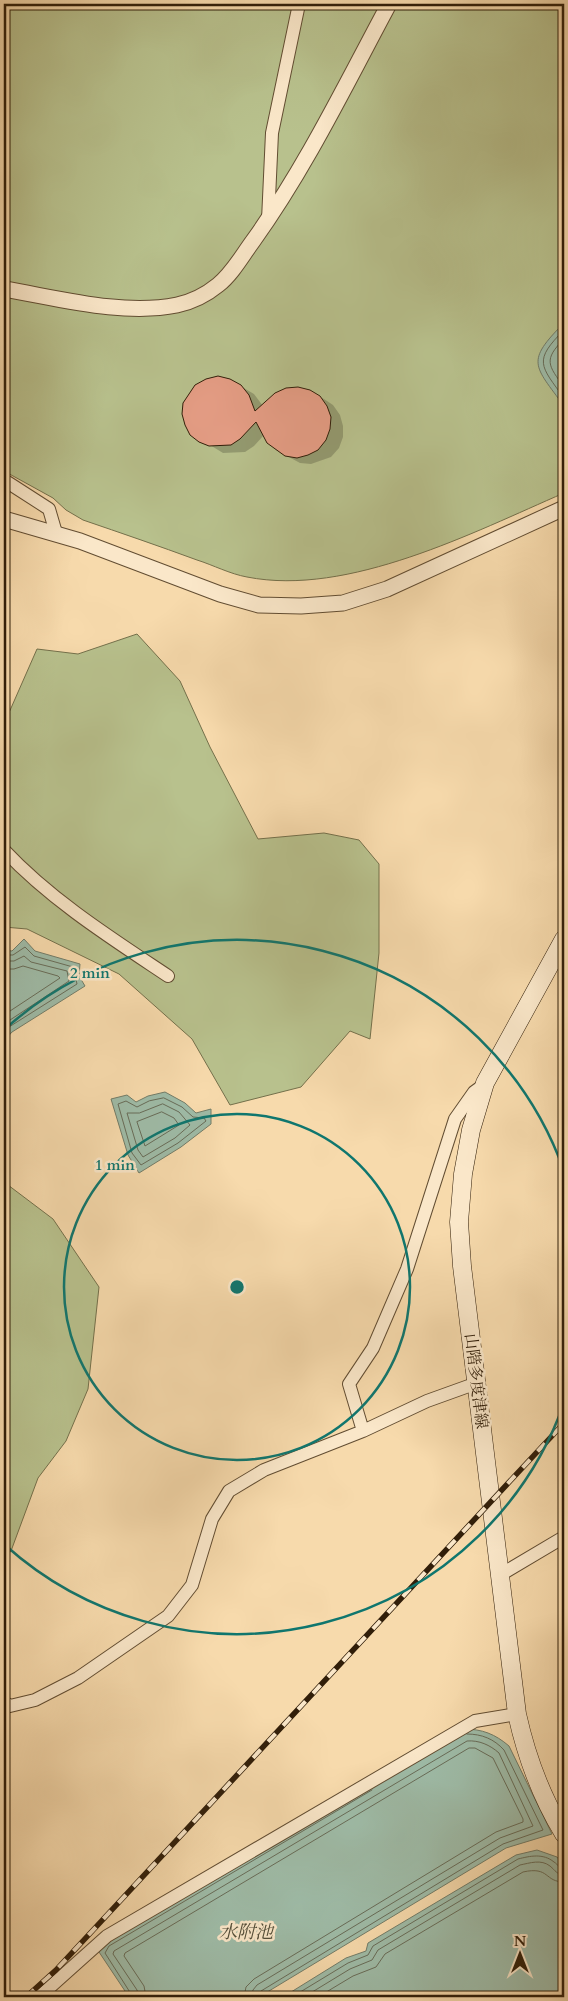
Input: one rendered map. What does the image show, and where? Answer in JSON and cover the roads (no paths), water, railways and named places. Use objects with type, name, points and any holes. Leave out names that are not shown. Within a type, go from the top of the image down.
[{"type":"main road","name":"山階多度津線","points":[[564,939],[485,1083],[471,1130],[459,1222],[462,1266],[516,1714],[524,1747],[556,1821],[564,1834]]},
{"type":"street","points":[[268,220],[272,133],[299,4]]},
{"type":"street","points":[[4,289],[129,308],[179,304],[200,296],[218,285],[231,272],[268,220],[321,130],[389,4]]},
{"type":"street","points":[[4,480],[49,509],[56,534]]},
{"type":"street","points":[[4,520],[56,534],[220,594],[259,605],[301,606],[344,603],[387,589],[564,508]]},
{"type":"street","points":[[4,850],[21,868],[89,922],[168,976]]},
{"type":"street","points":[[363,1431],[349,1384],[373,1348],[407,1269],[456,1119],[474,1092],[485,1083]]},
{"type":"street","points":[[4,1702],[10,1706],[35,1700],[63,1686],[130,1644],[168,1616],[192,1585],[212,1518],[229,1491],[264,1470],[363,1431],[427,1401],[477,1383]]},
{"type":"street","points":[[500,1575],[564,1537]]},
{"type":"street","points":[[39,1997],[107,1936],[475,1721],[516,1714]]},
{"type":"water","points":[[564,323],[564,406],[546,381],[538,364],[543,347]]},
{"type":"water","points":[[24,939],[35,951],[80,964],[79,976],[85,986],[12,1032],[4,1041],[4,950],[12,951]]},
{"type":"water","points":[[165,1092],[185,1103],[196,1113],[211,1109],[211,1124],[181,1147],[139,1173],[128,1155],[111,1099],[127,1095],[136,1102],[148,1096]]},
{"type":"water","name":"水附池","points":[[464,1729],[488,1733],[499,1738],[509,1746],[552,1834],[506,1848],[259,1997],[129,1997],[99,1952],[106,1942]]},
{"type":"water","points":[[537,1850],[557,1857],[564,1866],[564,1997],[283,1997],[346,1958],[366,1951],[368,1943],[516,1855]]},
{"type":"railway","points":[[26,1997],[56,1970],[564,1423]]}]
